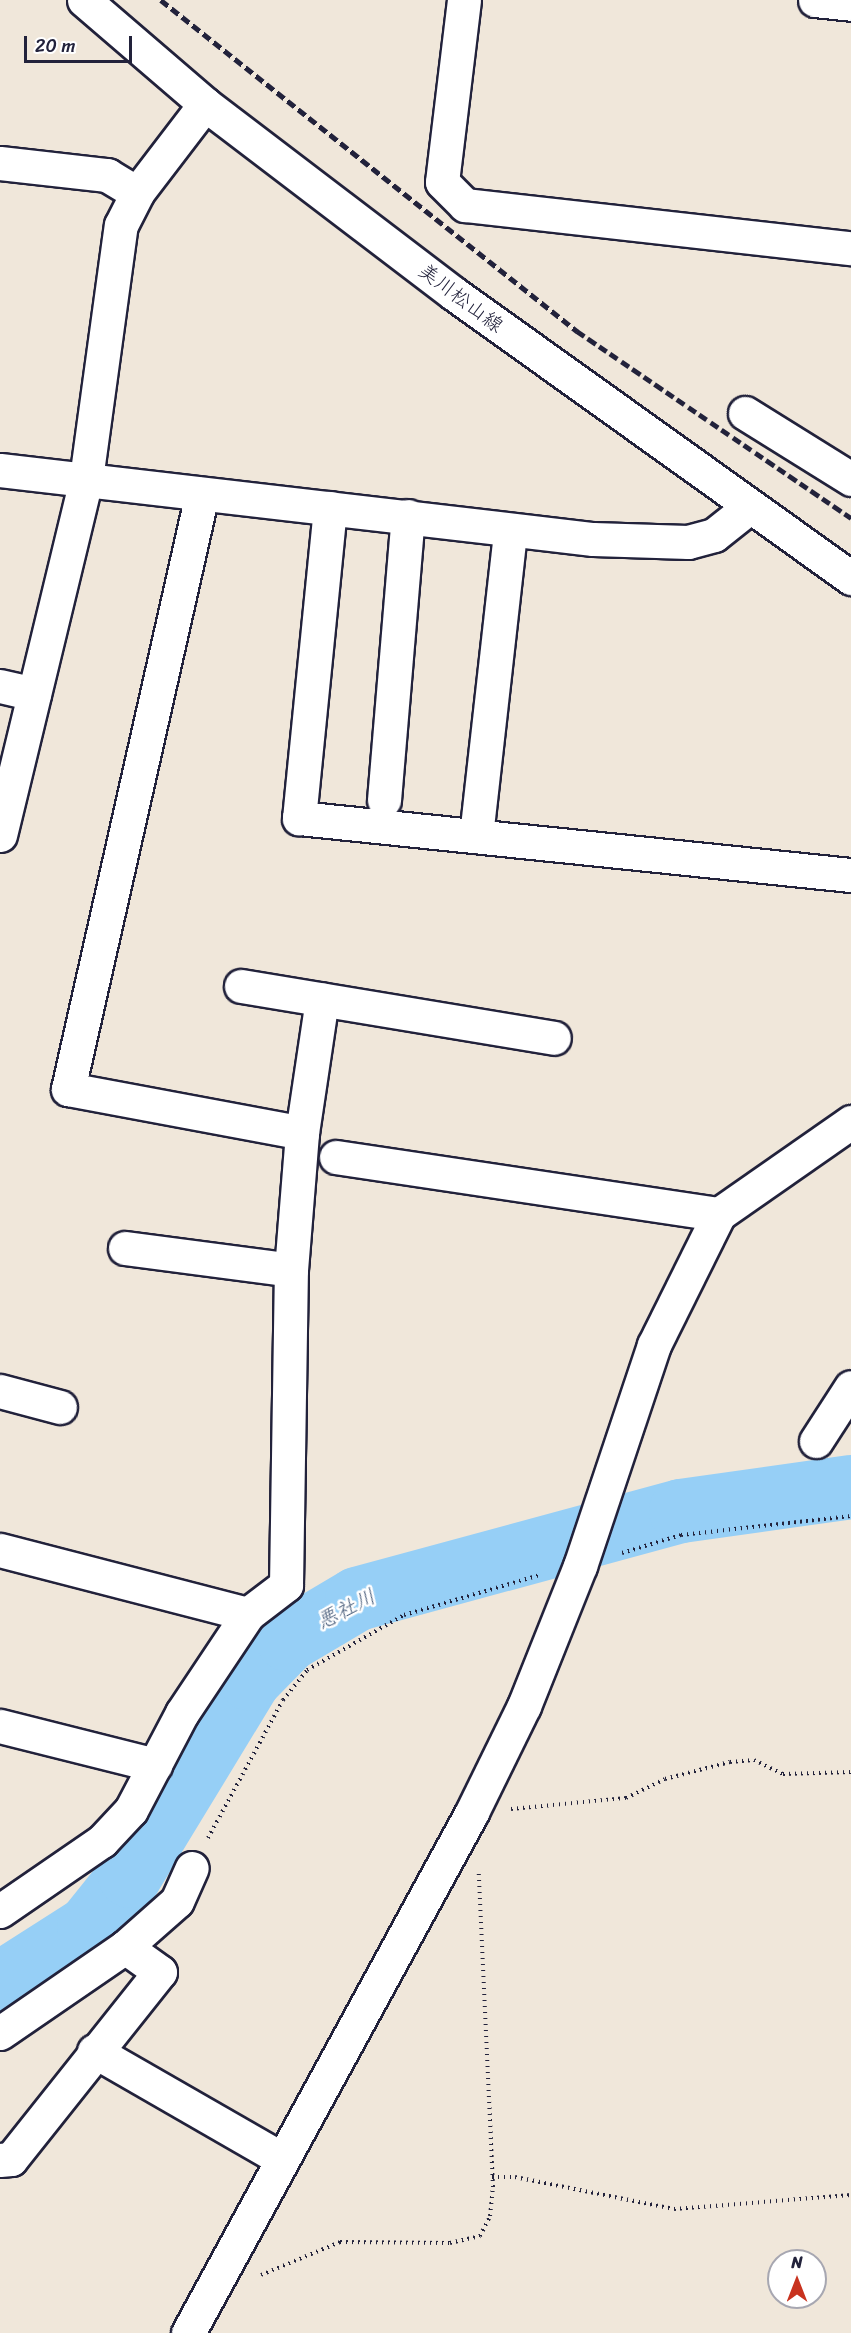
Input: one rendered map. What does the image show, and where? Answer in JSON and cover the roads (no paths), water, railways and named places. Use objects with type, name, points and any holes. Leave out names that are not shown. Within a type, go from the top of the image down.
[{"type":"street","name":"美川松山線","points":[[84,0],[205,104],[748,508],[851,578]]},
{"type":"street","points":[[464,0],[442,182],[465,205],[851,248]]},
{"type":"street","points":[[815,0],[851,4]]},
{"type":"street","points":[[0,835],[86,479],[121,225],[137,193],[205,104]]},
{"type":"street","points":[[0,163],[107,175],[137,193]]},
{"type":"street","points":[[745,413],[851,479]]},
{"type":"street","points":[[0,470],[201,495],[408,516],[510,532],[688,542],[714,535],[748,508]]},
{"type":"street","points":[[201,495],[68,1089],[302,1133]]},
{"type":"street","points":[[330,508],[299,819],[851,874]]},
{"type":"street","points":[[384,800],[408,516]]},
{"type":"street","points":[[477,836],[510,532]]},
{"type":"street","points":[[0,686],[34,694]]},
{"type":"street","points":[[241,986],[554,1038]]},
{"type":"street","points":[[8,1899],[102,1841],[131,1810],[182,1713],[248,1614],[286,1586],[291,1270],[302,1133],[322,999]]},
{"type":"street","points":[[188,2333],[280,2157],[472,1812],[524,1706],[581,1561],[654,1345],[719,1214],[851,1122]]},
{"type":"street","points":[[336,1157],[719,1214]]},
{"type":"street","points":[[125,1248],[291,1270]]},
{"type":"street","points":[[816,1441],[851,1387]]},
{"type":"street","points":[[0,1391],[60,1407]]},
{"type":"street","points":[[0,1550],[248,1614]]},
{"type":"street","points":[[0,1726],[155,1765]]},
{"type":"street","points":[[0,2033],[125,1947],[177,1901],[192,1868]]},
{"type":"street","points":[[0,2160],[11,2159],[94,2051],[160,1972],[125,1947]]},
{"type":"street","points":[[94,2051],[280,2157]]},
{"type":"waterway","name":"悪社川","points":[[0,1984],[89,1927],[130,1876],[250,1679],[288,1640],[357,1599],[681,1511],[851,1487]]},
{"type":"railway","points":[[161,0],[577,331],[851,518]]}]
